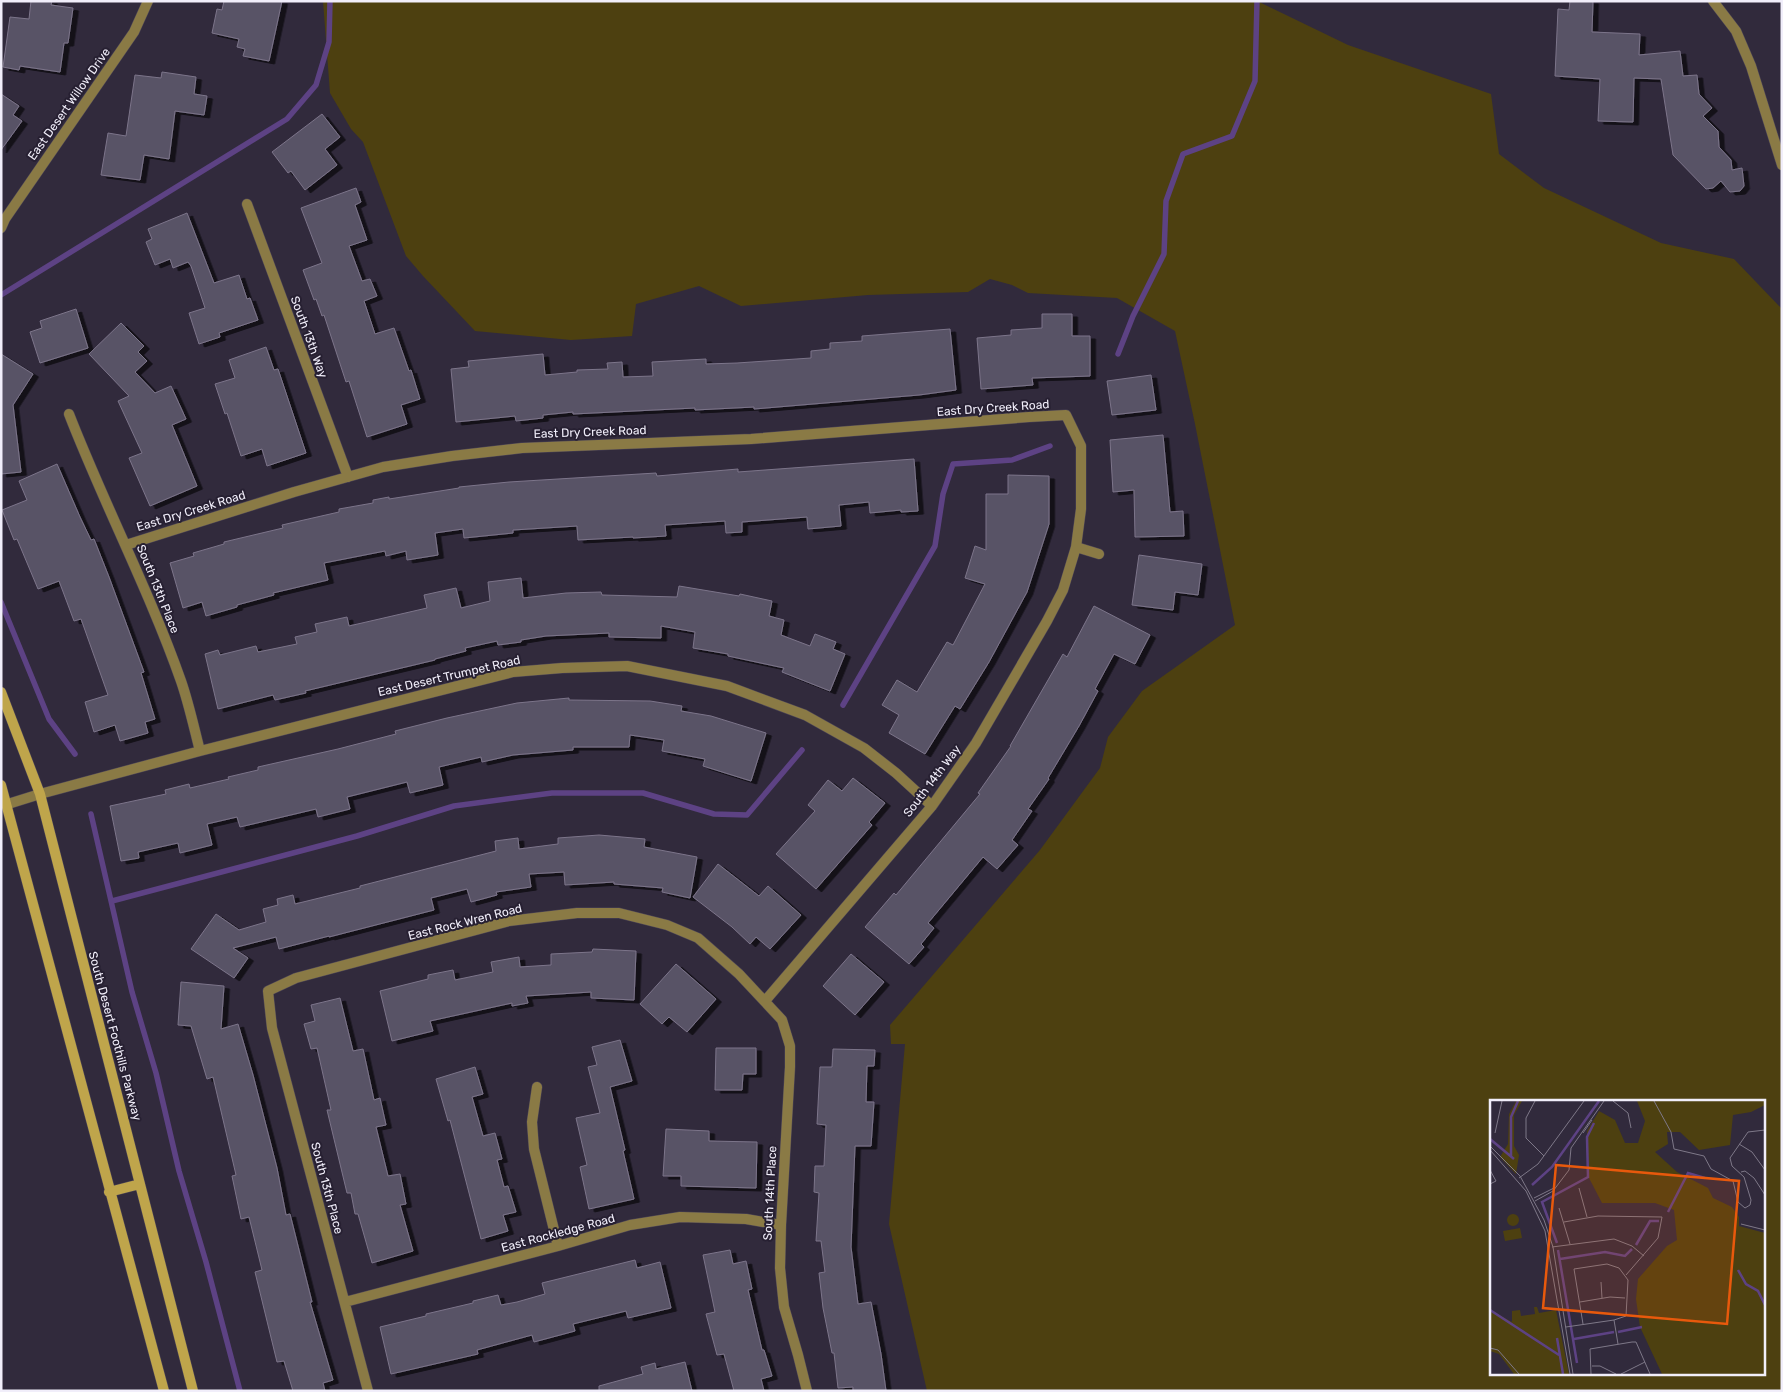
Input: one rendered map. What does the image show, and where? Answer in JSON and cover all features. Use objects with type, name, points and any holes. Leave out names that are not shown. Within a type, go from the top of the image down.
[{"type":"street","name":"East Desert Willow Drive","points":[[3,222],[134,32],[148,1]]},
{"type":"street","points":[[1713,1],[1736,31],[1751,66],[1782,165]]},
{"type":"street","name":"South 13th Way","points":[[247,204],[348,477]]},
{"type":"street","name":"South 13th Place","points":[[69,414],[87,462],[150,600],[182,683],[200,751]]},
{"type":"street","name":"East Dry Creek Road","points":[[126,545],[382,467],[452,456],[522,448],[751,439],[1029,416],[1066,415]]},
{"type":"street","name":"South 14th Way","points":[[765,1001],[932,806],[976,743],[1047,621],[1062,590],[1076,548],[1081,509],[1081,446],[1066,415]]},
{"type":"street","points":[[1076,548],[1099,554]]},
{"type":"street","name":"East Desert Trumpet Road","points":[[8,804],[200,751],[512,672],[627,666],[727,686],[805,715],[864,748],[896,773],[932,806]]},
{"type":"street","name":"South Desert Foothills Parkway","points":[[1,692],[40,794],[193,1391]]},
{"type":"street","points":[[1,785],[8,804],[109,1192],[164,1391]]},
{"type":"street","name":"East Rock Wren Road","points":[[268,991],[296,978],[509,921],[577,913],[619,913],[667,925],[698,938],[739,974],[765,1001]]},
{"type":"street","name":"South 13th Place","points":[[268,991],[272,1028],[368,1391]]},
{"type":"street","name":"South 14th Place","points":[[765,1001],[782,1020],[790,1046],[780,1268],[784,1307],[807,1391]]},
{"type":"street","points":[[537,1087],[532,1122],[534,1149],[558,1246]]},
{"type":"street","points":[[109,1192],[140,1184]]},
{"type":"street","name":"East Rockledge Road","points":[[345,1302],[630,1225],[680,1217],[746,1219],[781,1225]]},
{"type":"shaded area","points":[[323,1],[1257,1],[1348,45],[1491,94],[1499,154],[1544,188],[1661,243],[1734,259],[1782,309],[1782,1391],[927,1391],[889,1224],[905,1044],[891,1044],[890,1025],[1040,850],[1100,768],[1108,737],[1142,691],[1235,625],[1175,331],[1117,298],[1028,293],[1012,285],[990,279],[968,292],[868,295],[741,306],[699,286],[636,304],[632,336],[571,340],[475,331],[406,256],[363,142],[351,129],[330,93]]},
{"type":"building","points":[[31,1],[52,1],[51,5],[73,8],[68,43],[64,43],[60,72],[20,66],[19,70],[3,67],[10,17],[29,19]]},
{"type":"building","points":[[224,1],[282,1],[269,61],[243,56],[245,49],[237,47],[239,39],[212,33],[217,9],[222,10]]},
{"type":"building","points":[[1570,1],[1593,1],[1592,32],[1640,34],[1639,55],[1680,51],[1683,76],[1697,75],[1699,94],[1712,108],[1703,116],[1718,131],[1719,147],[1731,160],[1732,170],[1742,168],[1744,186],[1740,191],[1730,192],[1721,181],[1713,188],[1706,189],[1673,155],[1661,79],[1634,78],[1633,122],[1598,121],[1600,79],[1555,76],[1558,9],[1569,10]]},
{"type":"building","points":[[162,72],[196,77],[194,94],[207,96],[204,115],[175,111],[169,159],[144,155],[140,180],[101,175],[108,133],[126,136],[135,75],[161,78]]},
{"type":"building","points":[[1,94],[19,106],[13,115],[22,121],[1,150]]},
{"type":"building","points":[[322,114],[340,137],[325,149],[337,165],[305,190],[291,171],[288,173],[272,152]]},
{"type":"building","points":[[356,188],[361,202],[355,205],[367,240],[349,246],[362,281],[370,279],[377,296],[364,301],[375,334],[394,328],[409,371],[411,370],[420,399],[401,405],[407,424],[367,437],[349,381],[346,382],[324,315],[322,316],[316,299],[314,300],[303,270],[322,263],[301,208]]},
{"type":"building","points":[[187,213],[214,283],[239,275],[247,299],[250,298],[258,320],[219,333],[220,337],[199,344],[189,313],[205,308],[191,266],[188,262],[173,268],[170,259],[155,265],[146,242],[152,239],[148,229]]},
{"type":"building","points":[[76,309],[88,348],[40,363],[30,332],[42,328],[40,321]]},
{"type":"building","points":[[1042,314],[1072,314],[1072,336],[1090,336],[1090,376],[1032,378],[1033,385],[981,389],[977,338],[1011,335],[1011,330],[1042,328]]},
{"type":"building","points":[[121,323],[144,346],[138,352],[147,361],[135,372],[155,393],[171,386],[186,419],[172,425],[197,486],[150,506],[129,458],[142,453],[118,401],[129,396],[89,354]]},
{"type":"building","points":[[950,329],[956,390],[919,395],[754,409],[754,407],[695,410],[695,408],[573,414],[573,412],[543,415],[543,418],[516,421],[515,416],[456,422],[451,369],[469,367],[468,361],[543,354],[545,375],[577,372],[577,370],[608,369],[607,363],[622,362],[623,377],[653,376],[652,362],[706,359],[706,364],[811,358],[811,351],[830,349],[830,343],[862,341],[862,336]]},
{"type":"building","points":[[266,347],[274,370],[278,369],[306,453],[267,466],[262,449],[241,456],[215,384],[235,378],[229,360]]},
{"type":"building","points":[[1,354],[33,374],[13,405],[21,472],[1,474]]},
{"type":"building","points":[[1151,375],[1156,410],[1112,415],[1107,381]]},
{"type":"building","points":[[1163,435],[1170,512],[1183,511],[1184,536],[1135,537],[1134,490],[1113,492],[1110,440]]},
{"type":"building","points":[[914,459],[918,511],[901,512],[901,510],[870,513],[869,502],[839,505],[841,526],[808,529],[807,517],[742,522],[742,532],[726,533],[725,521],[665,525],[666,536],[633,538],[578,540],[577,526],[513,530],[513,533],[464,538],[463,529],[435,533],[438,555],[407,560],[406,551],[386,556],[385,551],[324,563],[328,580],[273,593],[274,595],[206,616],[202,602],[183,608],[170,563],[194,556],[193,553],[224,544],[224,542],[283,528],[282,525],[339,512],[339,509],[373,503],[373,500],[459,487],[656,473],[657,476],[738,469],[738,472]]},
{"type":"building","points":[[57,464],[91,540],[94,539],[109,577],[144,672],[141,673],[155,719],[145,722],[148,733],[120,741],[115,725],[94,732],[85,702],[108,695],[81,619],[74,621],[59,581],[38,589],[17,539],[14,540],[2,510],[27,500],[19,481]]},
{"type":"building","points":[[1008,475],[1049,476],[1049,524],[1027,592],[989,662],[960,709],[955,706],[925,754],[889,733],[899,715],[882,705],[897,680],[917,692],[947,642],[953,645],[985,584],[965,578],[975,546],[986,550],[986,494],[1008,494]]},
{"type":"building","points":[[1139,555],[1202,564],[1198,595],[1175,592],[1173,610],[1132,605]]},
{"type":"building","points":[[521,578],[523,598],[566,593],[601,592],[602,595],[677,597],[679,586],[739,596],[740,594],[772,601],[769,616],[784,620],[781,635],[810,646],[815,634],[836,642],[833,649],[845,654],[830,691],[782,672],[784,668],[728,656],[728,654],[693,648],[695,632],[661,626],[661,638],[609,637],[609,633],[546,636],[521,640],[521,642],[498,645],[497,641],[465,648],[466,651],[435,660],[305,691],[306,693],[275,700],[273,695],[218,709],[205,654],[218,650],[220,655],[256,646],[258,652],[297,644],[295,637],[317,632],[315,624],[347,617],[349,626],[427,608],[424,595],[456,588],[461,608],[490,601],[488,582]]},
{"type":"building","points":[[1094,606],[1150,635],[1135,664],[1114,654],[1095,689],[1098,691],[1079,726],[1049,779],[1028,809],[1032,811],[1012,840],[1018,845],[997,869],[983,857],[928,923],[934,928],[921,944],[924,947],[909,964],[865,927],[894,893],[896,895],[980,794],[978,793],[1011,746],[1063,654],[1067,657]]},
{"type":"building","points":[[569,698],[569,700],[650,701],[682,706],[681,711],[711,716],[766,733],[751,781],[703,766],[705,759],[662,751],[664,740],[630,735],[629,747],[573,747],[573,750],[513,755],[482,762],[481,757],[439,767],[443,785],[410,793],[407,782],[347,797],[350,809],[318,817],[316,809],[240,827],[237,817],[207,824],[212,845],[180,853],[178,843],[138,852],[139,858],[121,861],[110,806],[166,794],[165,790],[189,784],[190,788],[229,779],[228,777],[258,770],[258,767],[396,734],[395,731],[447,718],[517,703]]},
{"type":"building","points":[[853,778],[885,803],[869,822],[872,825],[816,889],[776,854],[815,811],[808,805],[828,780],[842,791]]},
{"type":"building","points":[[599,835],[645,839],[644,847],[697,857],[690,898],[662,892],[663,888],[614,884],[614,882],[565,885],[564,872],[529,874],[531,887],[496,892],[497,895],[471,902],[467,889],[431,898],[434,910],[329,937],[279,949],[276,937],[233,948],[248,958],[234,978],[191,949],[216,914],[239,930],[266,922],[263,909],[278,905],[277,899],[293,895],[295,904],[360,888],[360,886],[496,851],[495,841],[518,838],[519,849],[558,844],[558,838]]},
{"type":"building","points":[[718,864],[759,896],[768,886],[801,915],[770,949],[756,937],[750,944],[732,927],[693,897]]},
{"type":"building","points":[[593,949],[636,951],[634,1000],[591,998],[591,992],[526,996],[528,1003],[512,1006],[512,1003],[430,1021],[433,1031],[392,1041],[380,991],[428,979],[428,975],[453,970],[455,980],[493,972],[491,962],[519,957],[520,967],[551,965],[551,954],[592,952]]},
{"type":"building","points":[[851,954],[884,982],[855,1015],[823,986]]},
{"type":"building","points":[[676,964],[716,999],[687,1032],[669,1017],[662,1024],[640,1004]]},
{"type":"building","points":[[181,982],[224,986],[221,1029],[238,1024],[277,1168],[286,1215],[290,1214],[312,1302],[310,1302],[333,1380],[323,1383],[325,1391],[293,1391],[284,1361],[277,1362],[255,1272],[262,1270],[249,1217],[241,1219],[232,1176],[236,1175],[213,1077],[207,1079],[191,1026],[178,1025]]},
{"type":"building","points":[[340,998],[353,1051],[363,1049],[374,1100],[380,1098],[386,1125],[376,1127],[388,1176],[400,1174],[406,1204],[400,1205],[413,1251],[372,1263],[358,1214],[355,1214],[351,1193],[347,1193],[327,1110],[331,1110],[317,1048],[311,1049],[304,1024],[315,1021],[311,1005]]},
{"type":"building","points":[[620,1040],[632,1081],[610,1087],[634,1199],[589,1209],[580,1167],[587,1165],[576,1118],[600,1113],[588,1067],[597,1065],[592,1047]]},
{"type":"building","points":[[716,1048],[756,1048],[756,1074],[743,1074],[742,1090],[715,1090]]},
{"type":"building","points":[[833,1049],[875,1050],[874,1066],[867,1066],[866,1102],[874,1102],[871,1146],[855,1146],[851,1247],[858,1304],[871,1302],[886,1391],[853,1391],[853,1387],[838,1388],[834,1353],[832,1353],[823,1308],[819,1273],[825,1272],[821,1241],[816,1241],[819,1193],[814,1192],[815,1166],[824,1166],[826,1125],[817,1124],[820,1067],[832,1067]]},
{"type":"building","points":[[475,1067],[483,1094],[472,1097],[483,1136],[495,1133],[502,1159],[497,1160],[504,1187],[508,1186],[516,1212],[503,1215],[508,1231],[481,1239],[450,1120],[448,1121],[436,1079]]},
{"type":"building","points":[[666,1129],[709,1131],[709,1141],[757,1142],[756,1188],[681,1186],[681,1176],[663,1176]]},
{"type":"building","points":[[730,1250],[733,1264],[746,1261],[752,1289],[748,1290],[762,1350],[764,1350],[772,1376],[761,1379],[764,1391],[734,1391],[724,1354],[717,1355],[706,1314],[715,1312],[703,1255]]},
{"type":"building","points":[[635,1260],[637,1268],[660,1262],[671,1308],[628,1318],[626,1311],[573,1324],[575,1331],[534,1342],[532,1335],[477,1350],[478,1354],[391,1374],[380,1327],[498,1295],[501,1305],[517,1302],[545,1294],[542,1283]]},
{"type":"building","points":[[685,1362],[692,1391],[599,1391],[599,1386],[643,1374],[641,1367],[655,1363],[656,1369]]},
{"type":"waterway","points":[[1,295],[287,119],[316,85],[329,42],[330,1]]},
{"type":"waterway","points":[[1118,354],[1133,316],[1164,254],[1166,201],[1183,154],[1232,136],[1255,81],[1257,1]]},
{"type":"waterway","points":[[843,705],[935,546],[943,494],[953,464],[1012,460],[1050,446]]},
{"type":"waterway","points":[[1,602],[49,719],[75,754]]},
{"type":"waterway","points":[[112,901],[357,836],[454,806],[552,793],[643,793],[714,814],[747,815],[802,750]]},
{"type":"waterway","points":[[91,814],[132,992],[156,1073],[179,1171],[206,1262],[240,1391]]}]
